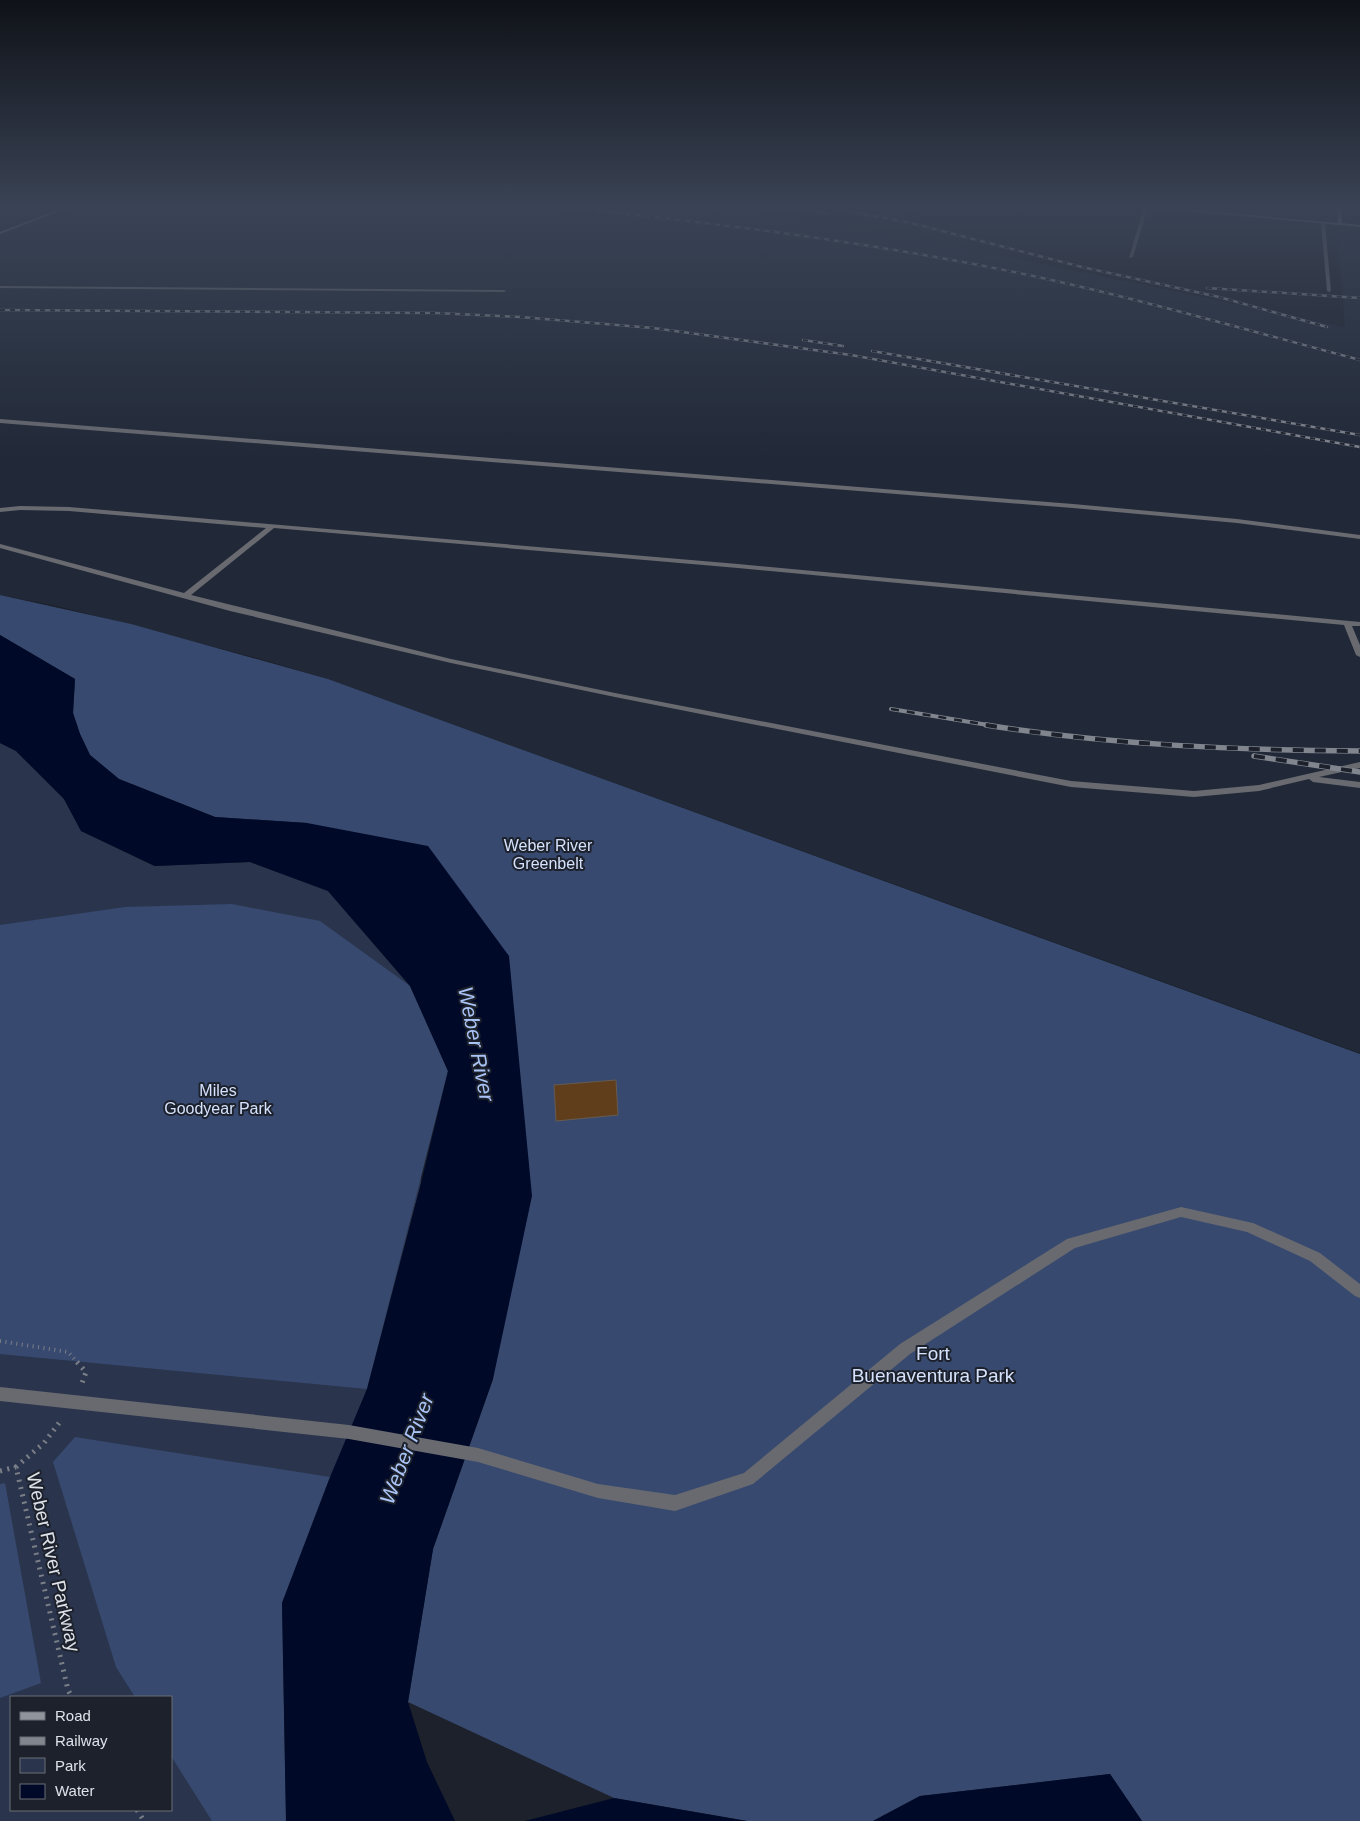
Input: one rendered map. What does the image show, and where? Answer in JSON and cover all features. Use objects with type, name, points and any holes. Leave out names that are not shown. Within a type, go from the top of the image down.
[{"type":"street","points":[[0,421],[1063,505],[1237,521],[1360,537]]},
{"type":"street","points":[[0,510],[20,508],[68,509],[273,526],[1360,624]]},
{"type":"street","points":[[185,596],[204,584],[241,549],[273,526]]},
{"type":"street","points":[[0,546],[185,596],[450,661],[1071,784],[1194,794],[1259,788],[1360,765]]},
{"type":"street","points":[[1347,622],[1360,655]]},
{"type":"street","points":[[1304,777],[1360,785]]},
{"type":"street","points":[[0,1394],[349,1432],[478,1455],[598,1491],[675,1503],[748,1479],[905,1349],[1072,1243],[1181,1212],[1250,1227],[1315,1257],[1360,1292]]},
{"type":"path","name":"Weber River Parkway","points":[[0,1340],[68,1352],[86,1372],[74,1402],[44,1443],[16,1467],[68,1690],[71,1696]]},
{"type":"path","points":[[0,1471],[16,1467]]},
{"type":"shaded area","points":[[0,291],[1172,291],[1345,327],[1342,291],[1360,291],[1360,1053],[328,679],[261,659],[57,606],[0,595]]},
{"type":"green space","name":"Fort Buenaventura Park","points":[[0,595],[131,624],[328,679],[1360,1054],[1360,1821],[1142,1821],[1110,1774],[920,1796],[873,1821],[747,1821],[614,1798],[408,1702],[433,1549],[493,1379],[509,956],[307,823],[215,817],[119,779],[90,755],[80,734],[73,713],[75,679],[0,635]]},
{"type":"green space","name":"Miles Goodyear Park","points":[[0,743],[16,751],[64,799],[81,831],[154,866],[250,862],[328,891],[410,986],[421,1183],[367,1389],[282,1603],[286,1821],[0,1821]]},
{"type":"green space","points":[[232,904],[320,921],[410,986],[448,1071],[367,1389],[0,1354],[0,925],[125,907]]},
{"type":"green space","points":[[75,1437],[330,1477],[282,1603],[286,1821],[212,1821],[172,1758],[172,1696],[134,1696],[116,1667],[53,1462]]},
{"type":"green space","points":[[5,1483],[41,1683],[0,1698],[0,1484]]},
{"type":"water","name":"Weber River","points":[[0,635],[75,679],[73,713],[80,734],[90,755],[119,779],[215,817],[307,823],[428,846],[509,956],[532,1196],[493,1379],[433,1549],[408,1702],[427,1762],[455,1821],[286,1821],[282,1603],[330,1477],[367,1389],[448,1071],[410,986],[328,891],[250,862],[155,866],[81,831],[64,799],[16,751],[0,743]]},
{"type":"water","points":[[1110,1774],[1142,1821],[873,1821],[920,1796]]},
{"type":"water","points":[[614,1798],[747,1821],[525,1821]]},
{"type":"building","points":[[616,1080],[618,1115],[556,1121],[554,1085]]},
{"type":"railway","points":[[1100,291],[1360,360]]},
{"type":"railway","points":[[1192,291],[1327,327]]},
{"type":"railway","points":[[1253,291],[1360,298]]},
{"type":"railway","points":[[0,310],[436,313],[521,317],[653,328],[851,355],[1360,447]]},
{"type":"railway","points":[[803,340],[843,346]]},
{"type":"railway","points":[[872,351],[1360,435]]},
{"type":"railway","points":[[891,709],[994,726]]},
{"type":"railway","points":[[986,725],[1126,742],[1219,748],[1360,751]]},
{"type":"railway","points":[[1254,756],[1360,772]]},
{"type":"park label","name":"Weber River Greenbelt","points":[[548,854]]}]
